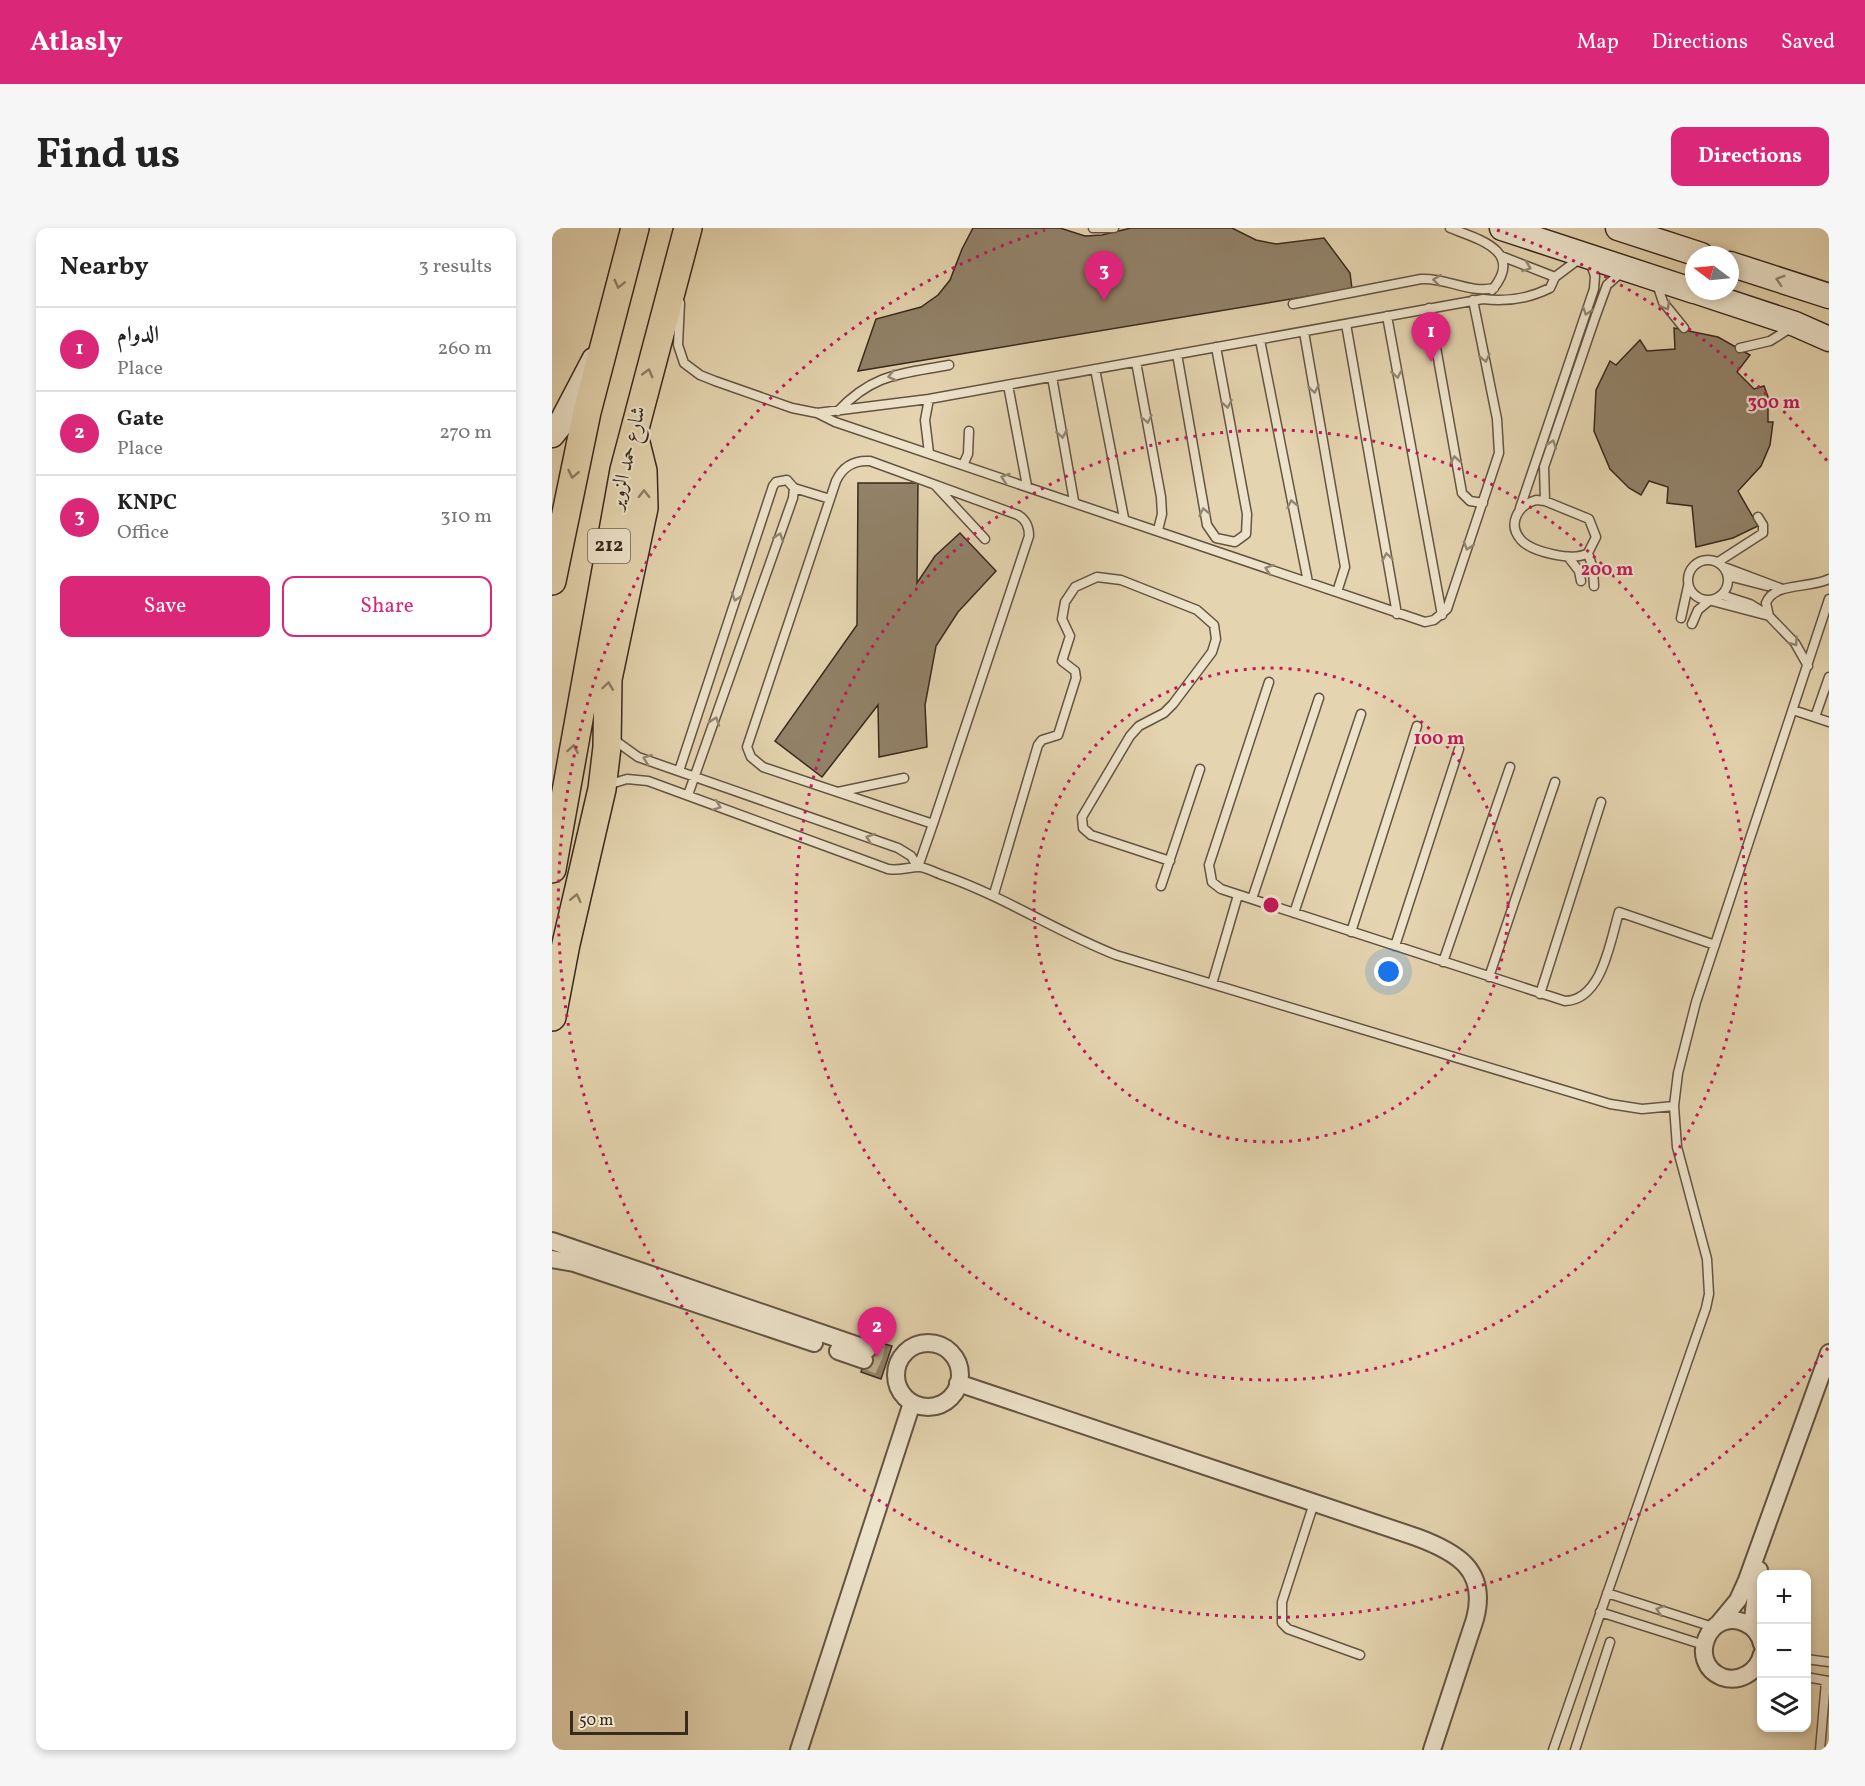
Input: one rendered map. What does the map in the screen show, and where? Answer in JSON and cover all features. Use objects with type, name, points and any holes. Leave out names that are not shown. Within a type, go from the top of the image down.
[{"type":"main road","name":"212","points":[[552,581],[587,412],[635,228]]},
{"type":"main road","name":"شارع حمد الزوير","points":[[552,869],[610,542],[633,433],[688,228]]},
{"type":"main road","points":[[1502,228],[1685,288]]},
{"type":"main road","points":[[1618,228],[1685,250]]},
{"type":"main road","points":[[1739,267],[1829,296]]},
{"type":"main road","points":[[1722,300],[1795,324],[1829,339]]},
{"type":"main road","points":[[552,435],[561,425],[607,334]]},
{"type":"main road","points":[[552,1017],[566,944],[602,789],[608,733],[608,680],[644,508],[643,471],[633,433]]},
{"type":"street","points":[[552,1241],[866,1355],[574,1263],[552,1259]]},
{"type":"street","points":[[924,1342],[946,1348],[954,1356],[959,1367],[958,1383],[949,1399],[939,1405],[927,1407],[912,1403],[899,1389],[893,1363],[924,1342]]},
{"type":"street","points":[[1757,1665],[1742,1677],[1724,1678],[1709,1667],[1705,1659],[1704,1645],[1716,1625],[1738,1600],[1766,1531],[1829,1353]]},
{"type":"street","points":[[958,1383],[1434,1544],[1463,1561],[1476,1581],[1478,1609],[1432,1750]]},
{"type":"street","points":[[799,1750],[912,1403]]},
{"type":"street","points":[[1757,1635],[1752,1627],[1753,1601],[1766,1531]]},
{"type":"street","points":[[1716,1625],[1732,1620],[1752,1627]]},
{"type":"lane","points":[[688,228],[678,345],[684,363],[700,375],[1425,622],[1442,615],[1450,602],[1497,460],[1499,444],[1497,419],[1473,300]]},
{"type":"lane","points":[[1092,228],[1114,228]]},
{"type":"lane","points":[[1450,228],[1488,243],[1501,255],[1555,277]]},
{"type":"lane","points":[[1483,298],[1494,288],[1503,269],[1501,255]]},
{"type":"lane","points":[[816,413],[929,399],[1483,298],[1506,302],[1538,294],[1550,288],[1555,277],[1575,260],[1587,255],[1594,270],[1594,289],[1515,527],[1520,539],[1531,546],[1569,558],[1588,553]]},
{"type":"lane","points":[[1545,501],[1544,467],[1603,293],[1612,278],[1628,269]]},
{"type":"lane","points":[[1656,278],[1663,302],[1684,328]]},
{"type":"lane","points":[[1293,304],[1421,279],[1437,279],[1478,289],[1494,288]]},
{"type":"lane","points":[[1429,308],[1461,493],[1470,501],[1483,503]]},
{"type":"lane","points":[[1387,316],[1442,615]]},
{"type":"lane","points":[[1346,324],[1397,614]]},
{"type":"lane","points":[[1740,348],[1770,341],[1795,324]]},
{"type":"lane","points":[[1304,332],[1345,567],[1337,592]]},
{"type":"lane","points":[[1260,340],[1308,582]]},
{"type":"lane","points":[[1176,354],[1207,525],[1216,538],[1235,542],[1246,534],[1247,514],[1216,347]]},
{"type":"lane","points":[[1136,362],[1161,497],[1162,514],[1158,530]]},
{"type":"lane","points":[[838,411],[856,394],[879,378],[949,365]]},
{"type":"lane","points":[[1095,369],[1124,518]]},
{"type":"lane","points":[[1052,377],[1074,501]]},
{"type":"lane","points":[[1008,385],[1027,486]]},
{"type":"lane","points":[[929,399],[925,420],[929,453]]},
{"type":"lane","points":[[963,465],[968,454],[969,431]]},
{"type":"lane","points":[[918,867],[933,824],[1029,531],[1026,522],[1018,514],[863,460],[844,469],[830,499],[747,747],[751,757],[758,765],[933,824]]},
{"type":"lane","points":[[680,771],[773,486],[776,482],[786,480],[794,488],[830,499]]},
{"type":"lane","points":[[935,484],[985,539]]},
{"type":"lane","points":[[688,795],[793,498],[794,488]]},
{"type":"lane","points":[[1521,507],[1527,502],[1545,501],[1589,519],[1596,537],[1588,553],[1593,569],[1594,586]]},
{"type":"lane","points":[[1721,565],[1763,533],[1763,525],[1758,517]]},
{"type":"lane","points":[[1569,558],[1579,570],[1581,581]]},
{"type":"lane","points":[[1681,618],[1691,571],[1699,562],[1712,560],[1780,588]]},
{"type":"lane","points":[[1692,624],[1698,610],[1722,595],[1728,586],[1728,576],[1721,565]]},
{"type":"lane","points":[[1728,576],[1780,588],[1803,587],[1829,579]]},
{"type":"lane","points":[[994,894],[1038,745],[1042,740],[1058,735],[1076,678],[1075,671],[1062,661],[1070,636],[1062,619],[1062,611],[1075,587],[1097,577],[1121,580],[1197,610],[1210,619],[1216,632],[1212,652],[1168,709],[1140,726],[1130,736],[1082,817],[1083,828],[1091,835],[1170,861]]},
{"type":"lane","points":[[1688,583],[1693,594],[1710,601],[1769,616]]},
{"type":"lane","points":[[1769,616],[1766,609],[1769,596],[1780,588]]},
{"type":"lane","points":[[1722,595],[1754,607],[1769,616],[1791,638],[1808,666]]},
{"type":"lane","points":[[1553,1750],[1709,1294],[1707,1259],[1677,1147],[1674,1106],[1685,1043],[1829,599]]},
{"type":"lane","points":[[1815,717],[1829,677]]},
{"type":"lane","points":[[1269,682],[1209,865],[1210,876],[1216,886],[1558,1000],[1573,1001],[1592,990],[1620,912],[1716,945]]},
{"type":"lane","points":[[1252,899],[1319,698]]},
{"type":"lane","points":[[1793,710],[1829,722]]},
{"type":"lane","points":[[1294,913],[1361,714]]},
{"type":"lane","points":[[1351,932],[1417,726]]},
{"type":"lane","points":[[608,733],[629,752],[898,848],[911,856],[918,867]]},
{"type":"lane","points":[[1395,946],[1460,749]]},
{"type":"lane","points":[[1443,962],[1510,767]]},
{"type":"lane","points":[[1161,886],[1200,769]]},
{"type":"lane","points":[[838,792],[904,778]]},
{"type":"lane","points":[[602,789],[616,781],[637,779],[688,795],[888,869],[908,870],[918,867],[994,894],[1095,947],[1212,984],[1610,1104],[1642,1110],[1674,1106]]},
{"type":"lane","points":[[1490,977],[1555,782]]},
{"type":"lane","points":[[1539,994],[1600,802]]},
{"type":"lane","points":[[1212,984],[1238,895]]},
{"type":"lane","points":[[1314,1503],[1282,1602],[1282,1623],[1288,1629],[1360,1655]]},
{"type":"lane","points":[[1607,1593],[1716,1625]]},
{"type":"lane","points":[[1600,1612],[1704,1645]]},
{"type":"lane","points":[[1575,1750],[1610,1642]]},
{"type":"lane","points":[[1811,1660],[1829,1662]]},
{"type":"lane","points":[[1811,1678],[1827,1681],[1820,1750]]},
{"type":"building","points":[[973,228],[1060,228],[1085,236],[1102,235],[1131,228],[1232,228],[1256,240],[1276,244],[1324,238],[1350,273],[1352,289],[858,371],[876,319],[921,307],[938,295],[950,280]]},
{"type":"building","points":[[1674,328],[1718,337],[1750,355],[1737,372],[1754,389],[1764,386],[1768,397],[1768,422],[1773,422],[1770,445],[1761,466],[1738,491],[1758,526],[1733,538],[1696,547],[1692,506],[1667,503],[1668,487],[1649,481],[1641,495],[1629,488],[1610,469],[1594,431],[1596,390],[1610,361],[1616,365],[1640,340],[1647,351],[1675,349]]},
{"type":"building","points":[[858,483],[918,483],[917,583],[935,556],[960,533],[996,571],[958,612],[936,646],[925,705],[927,747],[879,757],[878,705],[822,777],[775,741],[857,625]]},
{"type":"building","points":[[871,1340],[892,1346],[881,1379],[861,1372]]},
{"type":"tunnel","points":[[868,1349],[889,1354]]},
{"type":"tunnel","points":[[864,1360],[884,1369]]},
{"type":"place","name":"KNPC","points":[[1104,301]]},
{"type":"place","name":"الدوام","points":[[1431,362]]},
{"type":"place","name":"Gate","points":[[877,1357]]}]
